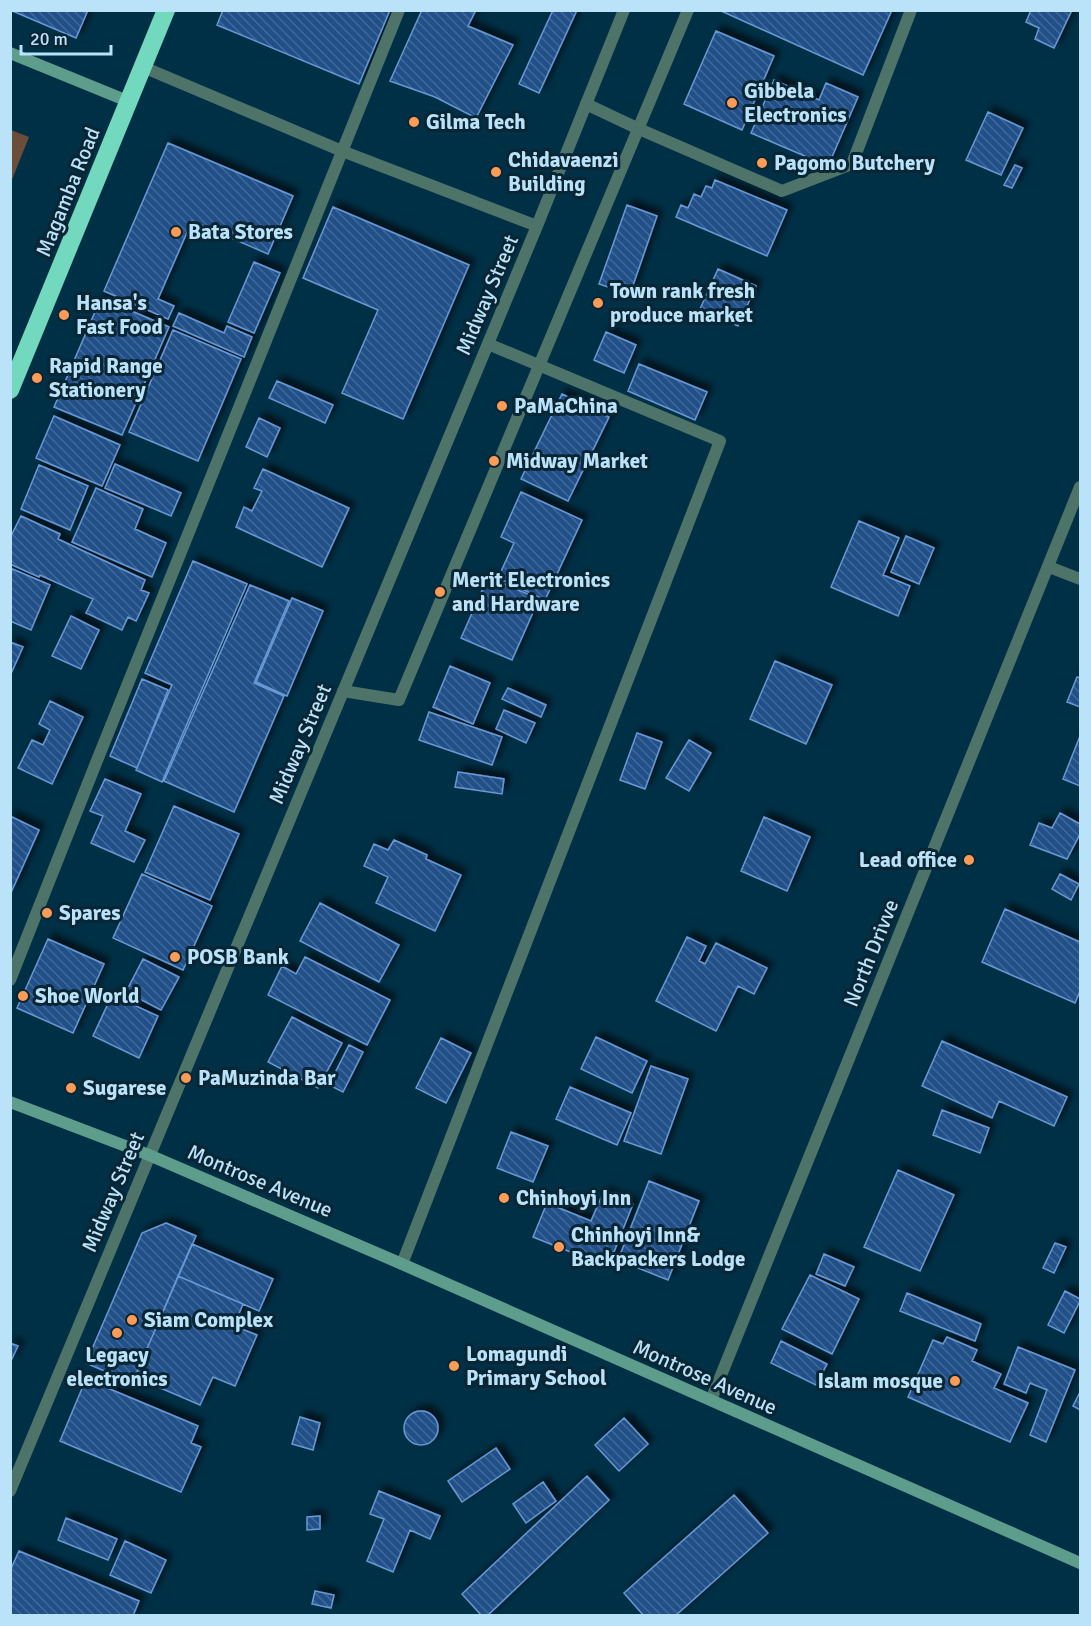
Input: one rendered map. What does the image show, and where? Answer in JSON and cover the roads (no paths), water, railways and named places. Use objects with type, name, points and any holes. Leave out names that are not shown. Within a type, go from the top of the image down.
[{"type":"highway","name":"Magamba Road","points":[[10,390],[166,10]]},
{"type":"street","points":[[10,980],[399,10]]},
{"type":"street","name":"Midway Street","points":[[10,1491],[537,226],[624,10]]},
{"type":"street","points":[[343,691],[399,700],[688,10]]},
{"type":"street","points":[[586,104],[782,191],[852,164],[911,10]]},
{"type":"street","points":[[10,53],[130,102]]},
{"type":"street","points":[[143,67],[342,151],[537,226]]},
{"type":"street","points":[[402,1264],[720,441],[488,344]]},
{"type":"street","name":"North Drivve","points":[[711,1401],[1080,486]]},
{"type":"street","points":[[1049,567],[1080,579]]},
{"type":"street","name":"Montrose Avenue","points":[[10,1102],[150,1155],[1080,1563]]},
{"type":"place","name":"Gibbela Electronics","points":[[732,103]]},
{"type":"place","name":"Gilma Tech","points":[[414,122]]},
{"type":"place","name":"Pagomo Butchery","points":[[762,163]]},
{"type":"place","name":"Chidavaenzi Building","points":[[496,172]]},
{"type":"place","name":"Bata Stores","points":[[176,232]]},
{"type":"place","name":"Town rank fresh produce market","points":[[598,303]]},
{"type":"place","name":"Hansa's Fast Food","points":[[64,315]]},
{"type":"place","name":"Rapid Range Stationery","points":[[37,378]]},
{"type":"place","name":"PaMaChina","points":[[502,406]]},
{"type":"place","name":"Midway Market","points":[[494,461]]},
{"type":"place","name":"Merit Electronics and Hardware","points":[[440,592]]},
{"type":"place","name":"Lead office","points":[[969,860]]},
{"type":"place","name":"Spares","points":[[47,913]]},
{"type":"place","name":"POSB Bank","points":[[175,957]]},
{"type":"place","name":"Shoe World","points":[[23,996]]},
{"type":"place","name":"PaMuzinda Bar","points":[[186,1078]]},
{"type":"place","name":"Sugarese","points":[[71,1088]]},
{"type":"place","name":"Chinhoyi Inn","points":[[504,1198]]},
{"type":"place","name":"Chinhoyi Inn& Backpackers Lodge","points":[[559,1247]]},
{"type":"place","name":"Siam Complex","points":[[132,1320]]},
{"type":"place","name":"Legacy electronics","points":[[117,1333]]},
{"type":"place","name":"Lomagundi Primary School","points":[[454,1366]]},
{"type":"place","name":"Islam mosque","points":[[955,1381]]}]
